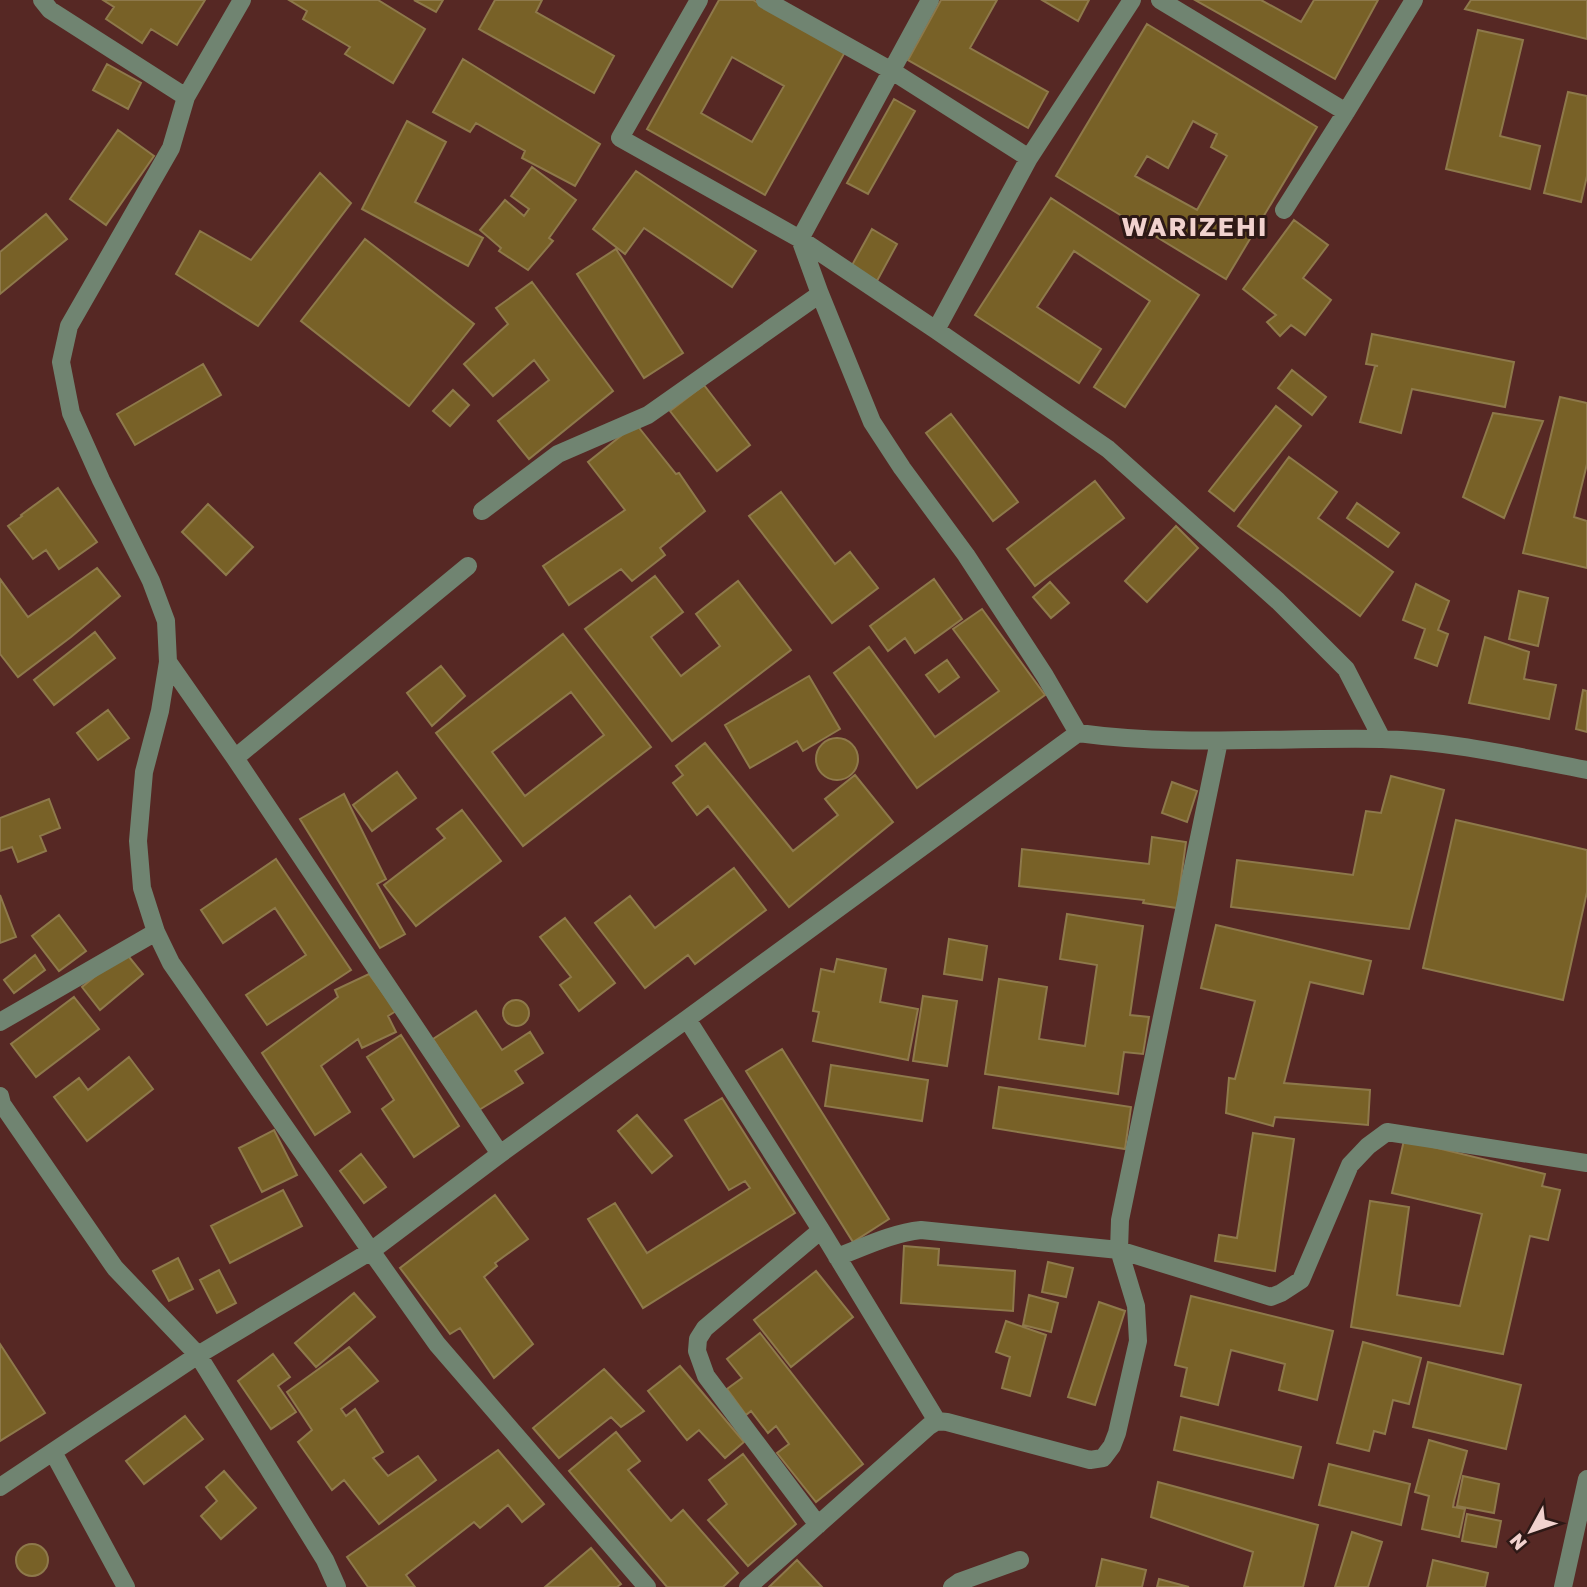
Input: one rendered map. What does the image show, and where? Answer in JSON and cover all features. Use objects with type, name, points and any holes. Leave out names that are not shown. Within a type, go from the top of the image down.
[{"type":"street","points":[[42,0],[50,10],[186,97]]},
{"type":"street","points":[[242,0],[186,97],[171,148],[69,326],[61,362],[71,412],[151,581],[166,621],[167,662],[160,711],[144,772],[138,841],[142,888],[156,932],[171,963],[438,1344],[647,1587]]},
{"type":"street","points":[[699,0],[620,138],[800,239],[1108,449],[1278,601],[1346,668],[1382,739]]},
{"type":"street","points":[[765,0],[892,71],[1029,158]]},
{"type":"street","points":[[930,0],[800,239],[872,422],[966,555],[1045,676],[1078,733]]},
{"type":"street","points":[[936,330],[1029,158],[1132,0]]},
{"type":"street","points":[[1160,0],[1346,112]]},
{"type":"street","points":[[1284,210],[1415,0]]},
{"type":"street","points":[[482,511],[558,454],[648,415],[820,294]]},
{"type":"street","points":[[235,758],[468,566]]},
{"type":"street","points":[[167,662],[235,758],[500,1154]]},
{"type":"street","points":[[0,1488],[198,1355],[371,1251],[1078,733],[1107,737],[1219,741],[1382,739],[1443,743],[1587,770]]},
{"type":"street","points":[[748,1587],[937,1421],[1090,1460],[1103,1458],[1112,1446],[1138,1341],[1136,1306],[1119,1250],[1120,1220],[1219,741]]},
{"type":"street","points":[[0,1022],[156,932]]},
{"type":"street","points":[[687,1019],[821,1230],[937,1421]]},
{"type":"street","points":[[0,1096],[2,1104],[115,1268],[198,1355],[325,1560],[337,1587]]},
{"type":"street","points":[[837,1257],[907,1231],[922,1230],[1119,1250],[1271,1297],[1300,1280],[1350,1165],[1368,1146],[1387,1132],[1587,1163]]},
{"type":"street","points":[[818,1525],[706,1376],[697,1351],[698,1339],[705,1328],[821,1230]]},
{"type":"street","points":[[53,1452],[126,1587]]},
{"type":"street","points":[[1563,1587],[1587,1479]]},
{"type":"street","points":[[952,1587],[1020,1559]]},
{"type":"building","points":[[103,0],[205,0],[177,45],[151,29],[142,43],[106,19],[114,7]]},
{"type":"building","points":[[289,0],[378,0],[425,29],[393,83],[345,54],[350,47],[303,19],[307,11]]},
{"type":"building","points":[[414,0],[443,0],[436,12]]},
{"type":"building","points":[[495,0],[542,0],[536,12],[614,56],[594,93],[479,29]]},
{"type":"building","points":[[719,0],[753,0],[845,52],[765,195],[647,129]],"holes":[[[732,57],[784,86],[752,142],[701,113]]]},
{"type":"building","points":[[941,0],[997,0],[970,48],[1048,92],[1028,128],[908,60]]},
{"type":"building","points":[[1042,0],[1089,0],[1078,21]]},
{"type":"building","points":[[1195,0],[1261,0],[1301,22],[1314,0],[1378,0],[1335,79]]},
{"type":"building","points":[[1471,0],[1587,0],[1587,39],[1465,9]]},
{"type":"building","points":[[1147,24],[1317,127],[1226,279],[1056,176]],"holes":[[[1193,121],[1217,134],[1211,147],[1227,156],[1197,210],[1135,176],[1147,156],[1168,168]]]},
{"type":"building","points":[[1478,30],[1523,40],[1500,136],[1540,146],[1530,189],[1446,169]]},
{"type":"building","points":[[463,59],[600,144],[575,186],[522,158],[525,151],[476,123],[470,132],[433,112]]},
{"type":"building","points":[[107,64],[141,83],[128,109],[93,90]]},
{"type":"building","points":[[1568,92],[1587,96],[1587,176],[1581,202],[1544,193]]},
{"type":"building","points":[[894,99],[915,111],[868,194],[847,183]]},
{"type":"building","points":[[407,121],[446,142],[415,202],[483,238],[468,266],[362,209]]},
{"type":"building","points":[[118,130],[154,156],[106,225],[70,199]]},
{"type":"building","points":[[532,167],[576,200],[549,238],[553,241],[528,270],[499,251],[501,248],[480,230],[505,200],[524,216],[529,209],[511,196]]},
{"type":"building","points":[[636,171],[756,251],[732,287],[644,228],[625,254],[593,229]]},
{"type":"building","points":[[320,173],[351,203],[258,326],[176,274],[200,231],[251,260]]},
{"type":"building","points":[[1051,198],[1199,295],[1125,407],[1094,387],[1150,301],[1074,251],[1037,307],[1101,349],[1079,383],[975,315]]},
{"type":"building","points":[[46,214],[67,239],[0,294],[0,252]]},
{"type":"building","points":[[1294,220],[1328,245],[1303,278],[1331,300],[1305,335],[1291,325],[1280,336],[1267,322],[1276,315],[1243,289]]},
{"type":"building","points":[[872,229],[897,244],[877,281],[851,267]]},
{"type":"building","points":[[365,239],[474,324],[409,406],[301,321]]},
{"type":"building","points":[[616,249],[683,353],[644,378],[577,274]]},
{"type":"building","points":[[532,282],[613,391],[529,459],[498,421],[549,380],[534,360],[493,396],[464,364],[508,324],[496,308]]},
{"type":"building","points":[[1372,334],[1514,362],[1505,407],[1412,389],[1401,433],[1360,422],[1375,366],[1378,366],[1366,364]]},
{"type":"building","points":[[203,364],[221,395],[135,445],[117,414]]},
{"type":"building","points":[[1292,370],[1326,397],[1312,415],[1278,388]]},
{"type":"building","points":[[704,385],[750,445],[717,471],[670,411]]},
{"type":"building","points":[[453,390],[469,405],[450,426],[433,411]]},
{"type":"building","points":[[1560,397],[1587,403],[1587,464],[1574,517],[1587,521],[1587,568],[1523,553]]},
{"type":"building","points":[[1276,406],[1301,426],[1234,511],[1209,491]]},
{"type":"building","points":[[1493,413],[1543,421],[1504,518],[1463,497]]},
{"type":"building","points":[[951,414],[1018,502],[993,521],[926,433]]},
{"type":"building","points":[[636,424],[676,474],[679,473],[705,511],[660,548],[665,555],[632,581],[621,569],[569,605],[543,566],[625,510],[588,462]]},
{"type":"building","points":[[1289,457],[1337,492],[1318,518],[1393,572],[1360,616],[1238,526]]},
{"type":"building","points":[[1095,481],[1124,518],[1035,586],[1007,549]]},
{"type":"building","points":[[58,488],[97,542],[59,569],[46,550],[33,559],[8,526]]},
{"type":"building","points":[[781,492],[835,564],[850,552],[878,588],[832,623],[749,516]]},
{"type":"building","points":[[1357,503],[1399,533],[1388,547],[1347,518]]},
{"type":"building","points":[[208,504],[253,547],[226,575],[182,532]]},
{"type":"building","points":[[1176,526],[1198,548],[1147,602],[1125,581]]},
{"type":"building","points":[[97,568],[120,596],[18,677],[0,654],[0,579],[28,617]]},
{"type":"building","points":[[655,576],[683,612],[651,637],[681,676],[720,646],[696,614],[738,581],[791,650],[672,741],[585,629]]},
{"type":"building","points":[[934,579],[962,619],[915,653],[905,638],[888,651],[870,626]]},
{"type":"building","points":[[1050,582],[1069,603],[1051,618],[1033,597]]},
{"type":"building","points":[[1416,584],[1449,601],[1438,630],[1448,634],[1437,666],[1415,658],[1425,629],[1403,620]]},
{"type":"building","points":[[1519,591],[1548,598],[1538,646],[1509,639]]},
{"type":"building","points":[[982,609],[1045,695],[917,788],[834,673],[869,647],[935,737],[999,691],[953,629]]},
{"type":"building","points":[[95,632],[115,658],[54,705],[34,680]]},
{"type":"building","points":[[563,634],[651,747],[523,846],[436,733]],"holes":[[[571,692],[604,735],[525,796],[492,752]]]},
{"type":"building","points":[[1485,637],[1529,652],[1524,679],[1556,685],[1549,719],[1469,703]]},
{"type":"building","points":[[947,660],[959,677],[939,692],[926,675]]},
{"type":"building","points":[[441,666],[465,696],[432,726],[407,693]]},
{"type":"building","points":[[809,676],[840,729],[803,751],[797,741],[750,768],[725,725]]},
{"type":"building","points":[[1583,690],[1587,691],[1587,732],[1576,729]]},
{"type":"building","points":[[108,710],[129,738],[98,760],[77,733]]},
{"type":"building","points":[[837,738],[852,744],[858,759],[852,774],[837,780],[822,774],[816,759],[822,744]]},
{"type":"building","points":[[705,743],[793,851],[838,815],[825,799],[855,775],[893,822],[789,907],[708,806],[697,815],[673,783],[683,775],[676,766]]},
{"type":"building","points":[[397,772],[416,798],[372,831],[353,805]]},
{"type":"building","points":[[1391,776],[1444,790],[1409,929],[1231,907],[1237,860],[1353,875],[1366,811],[1381,813]]},
{"type":"building","points":[[1172,782],[1197,791],[1187,822],[1162,813]]},
{"type":"building","points":[[344,794],[386,879],[377,884],[405,934],[380,948],[300,819]]},
{"type":"building","points":[[49,799],[60,828],[40,836],[46,851],[18,862],[12,847],[0,851],[0,818]]},
{"type":"building","points":[[462,810],[501,861],[416,926],[384,885],[445,838],[437,829]]},
{"type":"building","points":[[1456,820],[1587,850],[1587,892],[1563,1000],[1423,968]]},
{"type":"building","points":[[1152,837],[1186,842],[1177,908],[1143,903],[1144,900],[1019,886],[1022,849],[1149,864]]},
{"type":"building","points":[[276,859],[351,970],[267,1025],[246,995],[306,955],[275,908],[223,943],[201,910]]},
{"type":"building","points":[[734,868],[766,910],[695,964],[688,955],[645,988],[595,923],[630,896],[655,928]]},
{"type":"building","points":[[0,895],[16,937],[0,943]]},
{"type":"building","points":[[1067,914],[1143,926],[1130,1015],[1149,1017],[1143,1054],[1124,1052],[1118,1094],[985,1074],[999,979],[1047,987],[1039,1039],[1085,1046],[1097,965],[1060,959]]},
{"type":"building","points":[[59,915],[86,951],[59,971],[32,936]]},
{"type":"building","points":[[565,918],[615,983],[579,1011],[560,985],[571,977],[540,937]]},
{"type":"building","points":[[1216,925],[1371,961],[1363,994],[1310,982],[1284,1083],[1370,1090],[1368,1125],[1275,1117],[1273,1126],[1226,1113],[1229,1078],[1235,1079],[1255,1001],[1201,988]]},
{"type":"building","points":[[949,939],[987,946],[982,980],[944,974]]},
{"type":"building","points":[[125,952],[143,974],[100,1010],[82,987]]},
{"type":"building","points":[[35,955],[45,970],[14,993],[4,980]]},
{"type":"building","points":[[837,959],[886,969],[880,1002],[918,1009],[908,1060],[813,1041],[819,1012],[813,1011],[821,969],[834,972]]},
{"type":"building","points":[[369,974],[396,1011],[388,1016],[396,1032],[362,1048],[358,1039],[321,1066],[350,1112],[315,1135],[262,1053],[338,997],[335,990]]},
{"type":"building","points":[[923,996],[957,1001],[947,1066],[913,1061]]},
{"type":"building","points":[[74,997],[99,1029],[36,1077],[11,1044]]},
{"type":"building","points":[[516,1000],[525,1004],[529,1013],[525,1022],[516,1026],[507,1022],[503,1013],[507,1004]]},
{"type":"building","points":[[476,1011],[502,1050],[530,1032],[543,1053],[515,1071],[523,1083],[479,1110],[433,1039]]},
{"type":"building","points":[[401,1035],[459,1126],[414,1157],[382,1109],[394,1100],[367,1057]]},
{"type":"building","points":[[782,1049],[889,1219],[853,1242],[746,1071]]},
{"type":"building","points":[[129,1057],[153,1089],[87,1141],[54,1097],[79,1078],[88,1090]]},
{"type":"building","points":[[831,1065],[928,1080],[922,1121],[825,1106]]},
{"type":"building","points":[[999,1087],[1131,1107],[1125,1149],[993,1128]]},
{"type":"building","points":[[722,1098],[795,1213],[643,1308],[588,1219],[615,1203],[647,1253],[750,1188],[745,1181],[729,1190],[685,1120]]},
{"type":"building","points":[[637,1115],[672,1156],[652,1173],[618,1131]]},
{"type":"building","points":[[274,1130],[297,1175],[262,1192],[239,1148]]},
{"type":"building","points":[[1253,1133],[1294,1139],[1275,1271],[1215,1261],[1219,1235],[1237,1238]]},
{"type":"building","points":[[1404,1140],[1545,1174],[1542,1186],[1560,1190],[1548,1240],[1530,1236],[1503,1354],[1351,1327],[1370,1201],[1409,1207],[1397,1295],[1460,1306],[1482,1214],[1392,1193]]},
{"type":"building","points":[[361,1154],[386,1187],[364,1203],[340,1171]]},
{"type":"building","points":[[283,1190],[302,1226],[230,1263],[211,1226]]},
{"type":"building","points":[[495,1195],[528,1239],[495,1263],[497,1266],[484,1277],[533,1344],[494,1378],[460,1328],[450,1334],[400,1268]]},
{"type":"building","points":[[904,1246],[939,1249],[938,1265],[1015,1271],[1013,1311],[901,1303]]},
{"type":"building","points":[[178,1258],[193,1289],[169,1301],[153,1271]]},
{"type":"building","points":[[1048,1262],[1073,1268],[1066,1297],[1042,1292]]},
{"type":"building","points":[[219,1270],[236,1303],[217,1313],[200,1280]]},
{"type":"building","points":[[816,1271],[853,1317],[791,1367],[754,1320]]},
{"type":"building","points":[[354,1293],[375,1317],[316,1367],[295,1343]]},
{"type":"building","points":[[1029,1295],[1058,1303],[1051,1332],[1023,1325]]},
{"type":"building","points":[[1191,1296],[1333,1331],[1317,1400],[1279,1390],[1285,1364],[1231,1350],[1218,1405],[1181,1396],[1187,1368],[1175,1365]]},
{"type":"building","points":[[1099,1302],[1125,1311],[1095,1405],[1068,1397]]},
{"type":"building","points":[[1006,1321],[1046,1335],[1030,1396],[1002,1388],[1010,1357],[996,1352]]},
{"type":"building","points":[[760,1333],[863,1464],[816,1502],[777,1453],[789,1444],[776,1426],[768,1433],[751,1411],[746,1415],[727,1389],[742,1378],[727,1359]]},
{"type":"building","points":[[1363,1342],[1421,1358],[1409,1404],[1393,1400],[1385,1434],[1374,1431],[1369,1451],[1337,1443]]},
{"type":"building","points":[[0,1344],[45,1413],[0,1441]]},
{"type":"building","points":[[349,1347],[378,1381],[341,1409],[346,1416],[355,1409],[383,1452],[373,1458],[388,1476],[418,1456],[436,1480],[379,1524],[344,1480],[332,1490],[298,1442],[312,1430],[287,1392]]},
{"type":"building","points":[[273,1354],[290,1377],[278,1386],[296,1412],[271,1429],[238,1381]]},
{"type":"building","points":[[1428,1362],[1521,1385],[1506,1449],[1413,1427]]},
{"type":"building","points":[[680,1366],[744,1442],[725,1458],[699,1430],[687,1440],[648,1391]]},
{"type":"building","points":[[604,1369],[644,1411],[621,1427],[611,1417],[559,1458],[533,1428]]},
{"type":"building","points":[[185,1416],[203,1439],[144,1484],[126,1461]]},
{"type":"building","points":[[1181,1417],[1301,1447],[1293,1478],[1174,1450]]},
{"type":"building","points":[[616,1432],[640,1461],[628,1470],[671,1521],[683,1510],[738,1573],[723,1587],[667,1587],[569,1471]]},
{"type":"building","points":[[1429,1440],[1467,1451],[1453,1507],[1465,1509],[1459,1537],[1422,1529],[1429,1496],[1415,1492]]},
{"type":"building","points":[[498,1450],[544,1504],[522,1522],[508,1505],[480,1528],[474,1522],[406,1575],[415,1587],[368,1587],[347,1557]]},
{"type":"building","points":[[743,1454],[796,1524],[748,1566],[708,1520],[727,1504],[709,1480]]},
{"type":"building","points":[[1329,1464],[1410,1484],[1401,1525],[1319,1505]]},
{"type":"building","points":[[224,1471],[256,1508],[221,1539],[201,1516],[217,1501],[206,1487]]},
{"type":"building","points":[[1463,1476],[1499,1484],[1494,1513],[1457,1506]]},
{"type":"building","points":[[1158,1482],[1318,1525],[1303,1587],[1244,1587],[1253,1552],[1151,1517]]},
{"type":"building","points":[[1467,1514],[1501,1521],[1496,1547],[1462,1541]]},
{"type":"building","points":[[1352,1532],[1382,1542],[1368,1587],[1335,1587]]},
{"type":"building","points":[[32,1544],[43,1549],[48,1560],[43,1571],[32,1576],[21,1571],[16,1560],[21,1549]]},
{"type":"building","points":[[591,1548],[621,1584],[617,1587],[545,1587]]},
{"type":"building","points":[[1102,1559],[1146,1570],[1142,1587],[1096,1587]]},
{"type":"building","points":[[797,1560],[822,1587],[769,1587]]},
{"type":"building","points":[[1433,1560],[1488,1573],[1485,1587],[1427,1587]]},
{"type":"building","points":[[1159,1579],[1189,1587],[1157,1587]]},
{"type":"district","name":"WARIZEHI","points":[[1195,227]]}]
